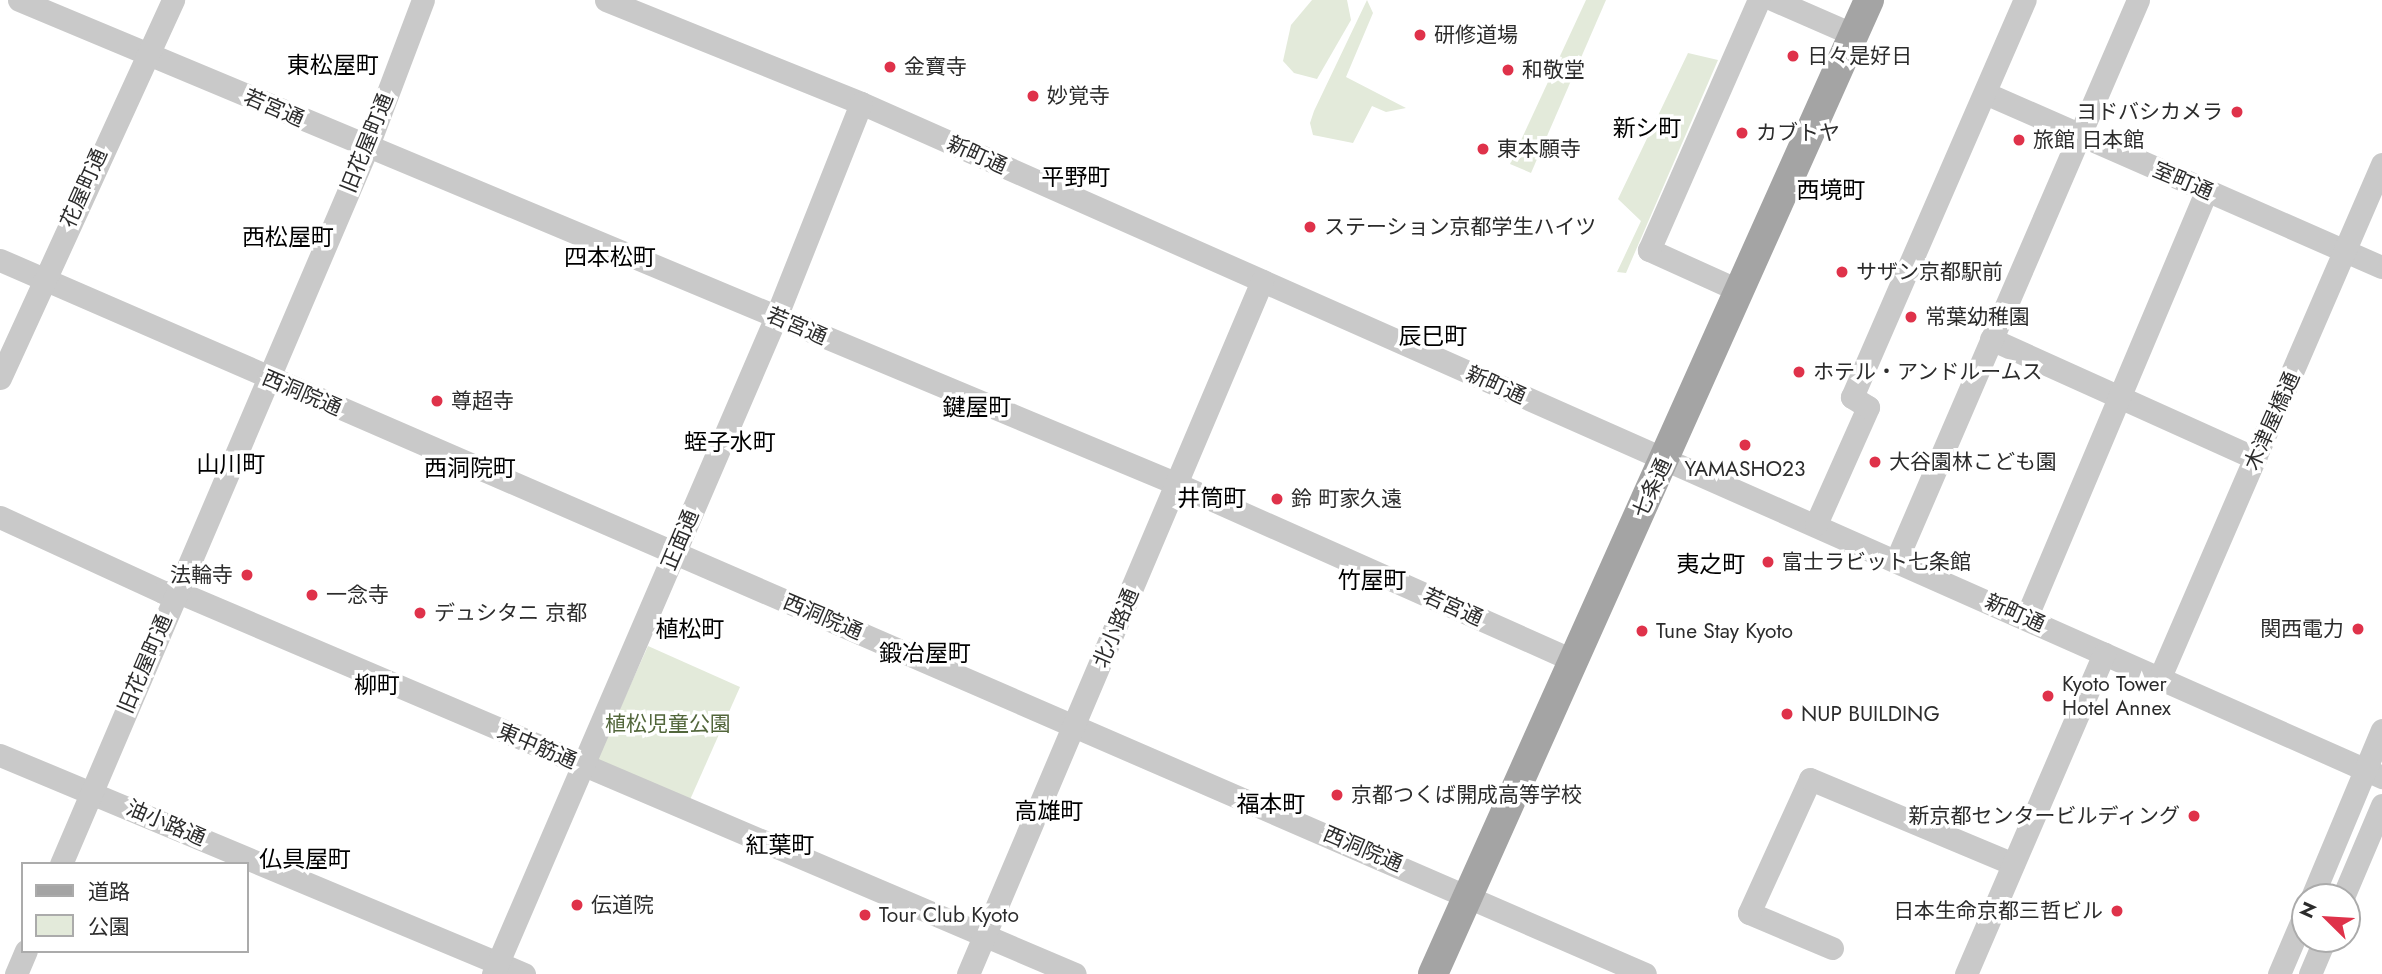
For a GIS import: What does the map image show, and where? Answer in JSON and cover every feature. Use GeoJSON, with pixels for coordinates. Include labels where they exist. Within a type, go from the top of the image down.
{"type":"FeatureCollection","features":[{"type":"Feature","properties":{"kind":"main road","name":"七条通"},"geometry":{"type":"LineString","coordinates":[[1433,974],[1869,0]]}},
{"type":"Feature","properties":{"kind":"street","name":"若宮通"},"geometry":{"type":"LineString","coordinates":[[19,0],[125,48],[148,54],[367,148],[1177,484],[1572,660]]}},
{"type":"Feature","properties":{"kind":"street","name":"花屋町通"},"geometry":{"type":"LineString","coordinates":[[0,378],[43,279],[173,0]]}},
{"type":"Feature","properties":{"kind":"street","name":"旧花屋町通"},"geometry":{"type":"LineString","coordinates":[[62,862],[174,593],[367,148],[423,0]]}},
{"type":"Feature","properties":{"kind":"street","name":"新町通"},"geometry":{"type":"LineString","coordinates":[[606,0],[861,103],[2374,773]]}},
{"type":"Feature","properties":{"kind":"street"},"geometry":{"type":"LineString","coordinates":[[1740,291],[1649,250],[1759,0]]}},
{"type":"Feature","properties":{"kind":"street"},"geometry":{"type":"LineString","coordinates":[[1774,0],[1854,35]]}},
{"type":"Feature","properties":{"kind":"street"},"geometry":{"type":"LineString","coordinates":[[1816,524],[1868,407],[1852,397],[2025,0]]}},
{"type":"Feature","properties":{"kind":"street"},"geometry":{"type":"LineString","coordinates":[[1896,561],[2138,0]]}},
{"type":"Feature","properties":{"kind":"street","name":"室町通"},"geometry":{"type":"LineString","coordinates":[[1985,93],[2382,267]]}},
{"type":"Feature","properties":{"kind":"street","name":"正面通"},"geometry":{"type":"LineString","coordinates":[[495,968],[776,317],[861,103]]}},
{"type":"Feature","properties":{"kind":"street","name":"木津屋橋通"},"geometry":{"type":"LineString","coordinates":[[2160,677],[2347,253],[2382,164]]}},
{"type":"Feature","properties":{"kind":"street"},"geometry":{"type":"LineString","coordinates":[[2025,618],[2207,191]]}},
{"type":"Feature","properties":{"kind":"street","name":"西洞院通"},"geometry":{"type":"LineString","coordinates":[[0,260],[269,379],[1075,724],[1468,895],[1637,972]]}},
{"type":"Feature","properties":{"kind":"street","name":"北小路通"},"geometry":{"type":"LineString","coordinates":[[968,974],[1262,281]]}},
{"type":"Feature","properties":{"kind":"street"},"geometry":{"type":"LineString","coordinates":[[1991,339],[2255,458]]}},
{"type":"Feature","properties":{"kind":"street","name":"東中筋通"},"geometry":{"type":"LineString","coordinates":[[0,517],[1076,974]]}},
{"type":"Feature","properties":{"kind":"street"},"geometry":{"type":"LineString","coordinates":[[1966,974],[2104,653]]}},
{"type":"Feature","properties":{"kind":"street"},"geometry":{"type":"LineString","coordinates":[[2319,883],[2374,773],[2382,730]]}},
{"type":"Feature","properties":{"kind":"street","name":"油小路通"},"geometry":{"type":"LineString","coordinates":[[0,755],[495,968],[524,974]]}},
{"type":"Feature","properties":{"kind":"street"},"geometry":{"type":"LineString","coordinates":[[1832,948],[1749,913],[1810,779],[2013,864]]}},
{"type":"Feature","properties":{"kind":"street"},"geometry":{"type":"LineString","coordinates":[[2349,883],[2382,805]]}},
{"type":"Feature","properties":{"kind":"street"},"geometry":{"type":"LineString","coordinates":[[2279,974],[2291,946]]}},
{"type":"Feature","properties":{"kind":"street"},"geometry":{"type":"LineString","coordinates":[[16,974],[25,953]]}},
{"type":"Feature","properties":{"kind":"street"},"geometry":{"type":"LineString","coordinates":[[2310,974],[2319,953]]}},
{"type":"Feature","properties":{"kind":"green space"},"geometry":{"type":"Polygon","coordinates":[[[1312,0],[1347,0],[1351,20],[1317,79],[1294,73],[1283,61],[1291,25],[1312,0]]]}},
{"type":"Feature","properties":{"kind":"green space"},"geometry":{"type":"Polygon","coordinates":[[[1367,0],[1373,13],[1346,77],[1406,108],[1386,112],[1372,106],[1353,143],[1313,135],[1310,123],[1314,111],[1367,0]]]}},
{"type":"Feature","properties":{"kind":"green space"},"geometry":{"type":"Polygon","coordinates":[[[1586,0],[1606,0],[1531,173],[1510,164],[1586,0]]]}},
{"type":"Feature","properties":{"kind":"green space"},"geometry":{"type":"Polygon","coordinates":[[[1688,53],[1718,60],[1626,273],[1617,272],[1641,221],[1618,199],[1688,53]]]}},
{"type":"Feature","properties":{"kind":"green space","name":"植松児童公園"},"geometry":{"type":"Polygon","coordinates":[[[648,646],[740,687],[689,802],[596,761],[648,646]]]}},
{"type":"Feature","properties":{"kind":"place","name":"研修道場"},"geometry":{"type":"Point","coordinates":[1420,35]}},
{"type":"Feature","properties":{"kind":"place","name":"日々是好日"},"geometry":{"type":"Point","coordinates":[1793,56]}},
{"type":"Feature","properties":{"kind":"place","name":"金寶寺"},"geometry":{"type":"Point","coordinates":[890,67]}},
{"type":"Feature","properties":{"kind":"place","name":"和敬堂"},"geometry":{"type":"Point","coordinates":[1508,70]}},
{"type":"Feature","properties":{"kind":"place","name":"妙覚寺"},"geometry":{"type":"Point","coordinates":[1033,96]}},
{"type":"Feature","properties":{"kind":"place","name":"ヨドバシカメラ"},"geometry":{"type":"Point","coordinates":[2237,112]}},
{"type":"Feature","properties":{"kind":"place","name":"カブトヤ"},"geometry":{"type":"Point","coordinates":[1742,133]}},
{"type":"Feature","properties":{"kind":"place","name":"旅館 日本館"},"geometry":{"type":"Point","coordinates":[2019,140]}},
{"type":"Feature","properties":{"kind":"place","name":"東本願寺"},"geometry":{"type":"Point","coordinates":[1483,149]}},
{"type":"Feature","properties":{"kind":"place","name":"ステーション京都学生ハイツ"},"geometry":{"type":"Point","coordinates":[1310,227]}},
{"type":"Feature","properties":{"kind":"place","name":"サザン京都駅前"},"geometry":{"type":"Point","coordinates":[1842,272]}},
{"type":"Feature","properties":{"kind":"place","name":"常葉幼稚園"},"geometry":{"type":"Point","coordinates":[1911,317]}},
{"type":"Feature","properties":{"kind":"place","name":"ホテル・アンドルームス"},"geometry":{"type":"Point","coordinates":[1799,372]}},
{"type":"Feature","properties":{"kind":"place","name":"尊超寺"},"geometry":{"type":"Point","coordinates":[437,401]}},
{"type":"Feature","properties":{"kind":"place","name":"YAMASHO23"},"geometry":{"type":"Point","coordinates":[1745,445]}},
{"type":"Feature","properties":{"kind":"place","name":"大谷園林こども園"},"geometry":{"type":"Point","coordinates":[1875,462]}},
{"type":"Feature","properties":{"kind":"place","name":"鈴 町家久遠"},"geometry":{"type":"Point","coordinates":[1277,499]}},
{"type":"Feature","properties":{"kind":"place","name":"富士ラビット七条館"},"geometry":{"type":"Point","coordinates":[1768,562]}},
{"type":"Feature","properties":{"kind":"place","name":"法輪寺"},"geometry":{"type":"Point","coordinates":[247,575]}},
{"type":"Feature","properties":{"kind":"place","name":"一念寺"},"geometry":{"type":"Point","coordinates":[312,595]}},
{"type":"Feature","properties":{"kind":"place","name":"デュシタニ 京都"},"geometry":{"type":"Point","coordinates":[420,613]}},
{"type":"Feature","properties":{"kind":"place","name":"関西電力"},"geometry":{"type":"Point","coordinates":[2358,629]}},
{"type":"Feature","properties":{"kind":"place","name":"Tune Stay Kyoto"},"geometry":{"type":"Point","coordinates":[1642,631]}},
{"type":"Feature","properties":{"kind":"place","name":"Kyoto Tower Hotel Annex"},"geometry":{"type":"Point","coordinates":[2048,696]}},
{"type":"Feature","properties":{"kind":"place","name":"NUP BUILDING"},"geometry":{"type":"Point","coordinates":[1787,714]}},
{"type":"Feature","properties":{"kind":"place","name":"京都つくば開成高等学校"},"geometry":{"type":"Point","coordinates":[1337,795]}},
{"type":"Feature","properties":{"kind":"place","name":"新京都センタービルディング"},"geometry":{"type":"Point","coordinates":[2194,816]}},
{"type":"Feature","properties":{"kind":"place","name":"伝道院"},"geometry":{"type":"Point","coordinates":[577,905]}},
{"type":"Feature","properties":{"kind":"place","name":"日本生命京都三哲ビル"},"geometry":{"type":"Point","coordinates":[2117,911]}},
{"type":"Feature","properties":{"kind":"place","name":"Tour Club Kyoto"},"geometry":{"type":"Point","coordinates":[865,915]}},
{"type":"Feature","properties":{"kind":"district","name":"東松屋町"},"geometry":{"type":"Point","coordinates":[333,65]}},
{"type":"Feature","properties":{"kind":"district","name":"新シ町"},"geometry":{"type":"Point","coordinates":[1647,128]}},
{"type":"Feature","properties":{"kind":"district","name":"平野町"},"geometry":{"type":"Point","coordinates":[1076,177]}},
{"type":"Feature","properties":{"kind":"district","name":"西境町"},"geometry":{"type":"Point","coordinates":[1831,190]}},
{"type":"Feature","properties":{"kind":"district","name":"西松屋町"},"geometry":{"type":"Point","coordinates":[288,237]}},
{"type":"Feature","properties":{"kind":"district","name":"四本松町"},"geometry":{"type":"Point","coordinates":[610,257]}},
{"type":"Feature","properties":{"kind":"district","name":"辰巳町"},"geometry":{"type":"Point","coordinates":[1433,336]}},
{"type":"Feature","properties":{"kind":"district","name":"鍵屋町"},"geometry":{"type":"Point","coordinates":[977,407]}},
{"type":"Feature","properties":{"kind":"district","name":"蛭子水町"},"geometry":{"type":"Point","coordinates":[730,442]}},
{"type":"Feature","properties":{"kind":"district","name":"山川町"},"geometry":{"type":"Point","coordinates":[231,464]}},
{"type":"Feature","properties":{"kind":"district","name":"西洞院町"},"geometry":{"type":"Point","coordinates":[470,468]}},
{"type":"Feature","properties":{"kind":"district","name":"井筒町"},"geometry":{"type":"Point","coordinates":[1212,498]}},
{"type":"Feature","properties":{"kind":"district","name":"夷之町"},"geometry":{"type":"Point","coordinates":[1711,564]}},
{"type":"Feature","properties":{"kind":"district","name":"竹屋町"},"geometry":{"type":"Point","coordinates":[1372,580]}},
{"type":"Feature","properties":{"kind":"district","name":"植松町"},"geometry":{"type":"Point","coordinates":[690,629]}},
{"type":"Feature","properties":{"kind":"district","name":"鍛冶屋町"},"geometry":{"type":"Point","coordinates":[925,653]}},
{"type":"Feature","properties":{"kind":"district","name":"柳町"},"geometry":{"type":"Point","coordinates":[377,685]}},
{"type":"Feature","properties":{"kind":"district","name":"福本町"},"geometry":{"type":"Point","coordinates":[1271,804]}},
{"type":"Feature","properties":{"kind":"district","name":"高雄町"},"geometry":{"type":"Point","coordinates":[1049,811]}},
{"type":"Feature","properties":{"kind":"district","name":"紅葉町"},"geometry":{"type":"Point","coordinates":[780,845]}},
{"type":"Feature","properties":{"kind":"district","name":"仏具屋町"},"geometry":{"type":"Point","coordinates":[305,859]}}]}
